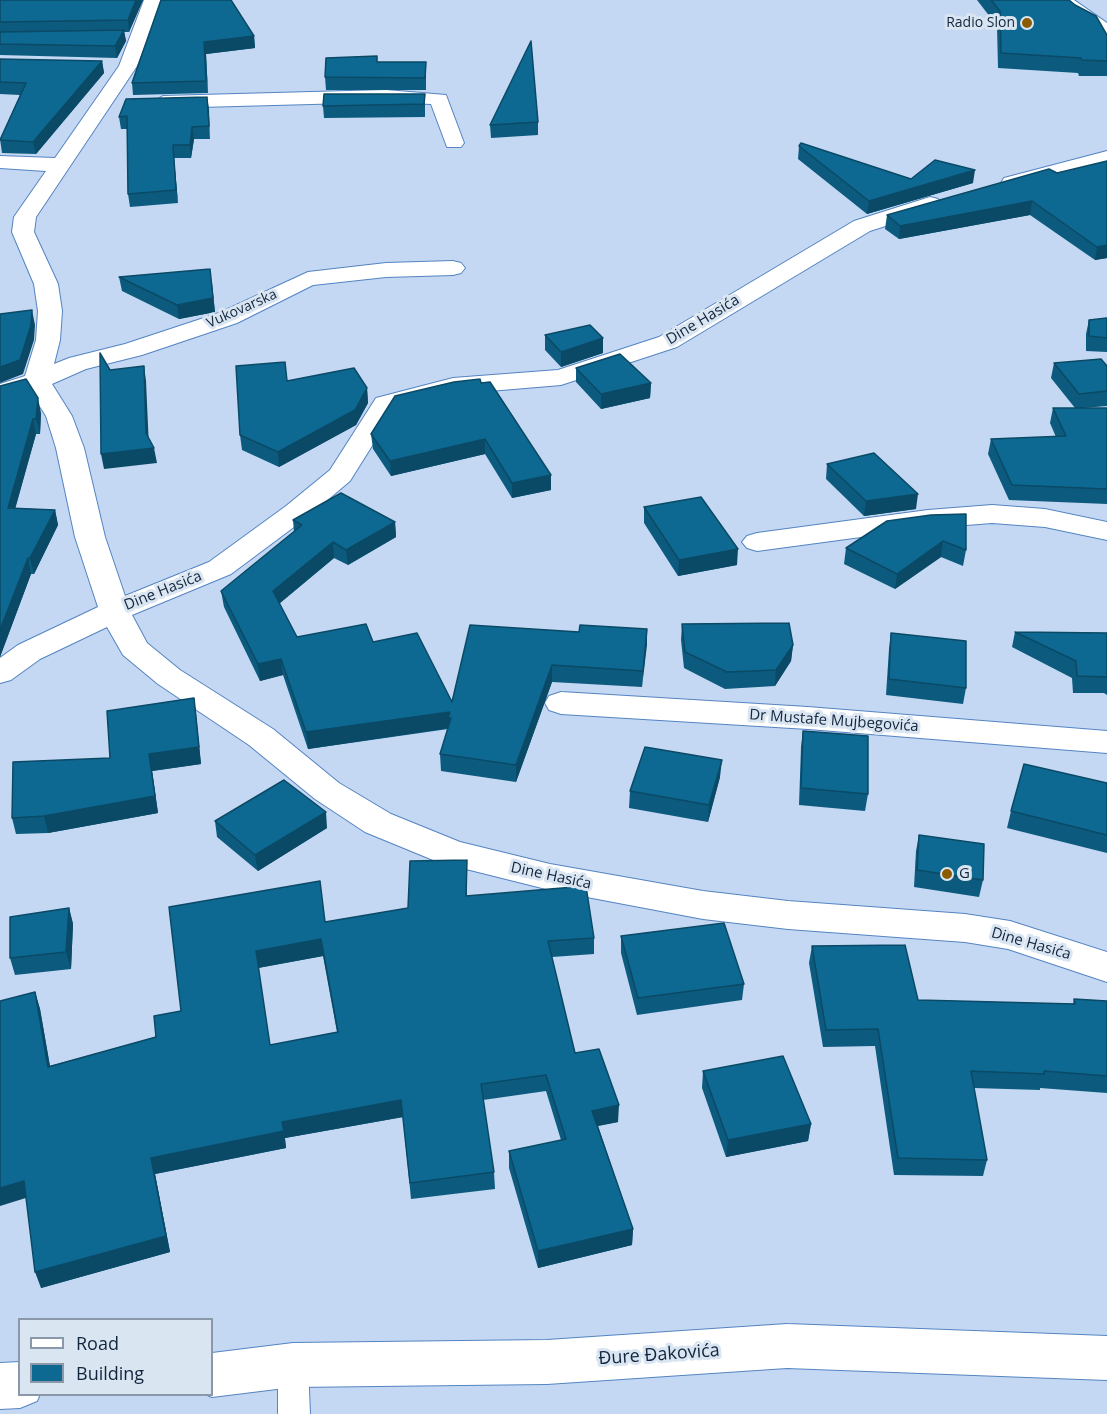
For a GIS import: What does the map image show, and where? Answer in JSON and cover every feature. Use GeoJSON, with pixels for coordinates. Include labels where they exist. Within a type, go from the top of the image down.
{"type":"FeatureCollection","features":[{"type":"Feature","properties":{"kind":"street"},"geometry":{"type":"LineString","coordinates":[[0,673],[29,652],[115,611],[90,537],[70,448],[59,416],[37,381],[48,340],[50,311],[46,284],[23,232],[25,217],[128,66],[133,37],[153,0]]}},
{"type":"Feature","properties":{"kind":"street"},"geometry":{"type":"LineString","coordinates":[[1064,0],[1079,14],[1107,31]]}},
{"type":"Feature","properties":{"kind":"street"},"geometry":{"type":"LineString","coordinates":[[104,66],[128,66]]}},
{"type":"Feature","properties":{"kind":"street"},"geometry":{"type":"LineString","coordinates":[[104,104],[386,96],[439,99],[454,142]]}},
{"type":"Feature","properties":{"kind":"street"},"geometry":{"type":"LineString","coordinates":[[990,188],[1107,157]]}},
{"type":"Feature","properties":{"kind":"street"},"geometry":{"type":"LineString","coordinates":[[0,162],[61,165]]}},
{"type":"Feature","properties":{"kind":"street","name":"Dine Hasića"},"geometry":{"type":"LineString","coordinates":[[956,197],[861,226],[668,342],[561,377],[453,386],[385,404],[340,475],[296,512],[220,568],[115,611],[134,648],[169,677],[261,737],[327,791],[378,823],[451,854],[550,876],[704,905],[788,915],[965,928],[1010,935],[1107,967]]}},
{"type":"Feature","properties":{"kind":"street","name":"Vukovarska"},"geometry":{"type":"LineString","coordinates":[[0,392],[37,381],[78,363],[133,350],[228,318],[308,279],[386,270],[453,268]]}},
{"type":"Feature","properties":{"kind":"street"},"geometry":{"type":"LineString","coordinates":[[757,542],[928,519],[992,514],[1045,518],[1107,531]]}},
{"type":"Feature","properties":{"kind":"street","name":"Dr Mustafe Mujbegovića"},"geometry":{"type":"LineString","coordinates":[[561,703],[808,718],[1107,742]]}},
{"type":"Feature","properties":{"kind":"street","name":"Đure Đakovića"},"geometry":{"type":"LineString","coordinates":[[213,1375],[293,1365],[547,1362],[787,1346],[1107,1358]]}},
{"type":"Feature","properties":{"kind":"street"},"geometry":{"type":"LineString","coordinates":[[0,1386],[18,1385]]}},
{"type":"Feature","properties":{"kind":"lane"},"geometry":{"type":"LineString","coordinates":[[293,1365],[294,1414]]}},
{"type":"Feature","properties":{"kind":"building"},"geometry":{"type":"Polygon","coordinates":[[[0,0],[136,0],[128,20],[0,22],[0,0]]]}},
{"type":"Feature","properties":{"kind":"building"},"geometry":{"type":"Polygon","coordinates":[[[161,0],[231,0],[254,36],[204,42],[206,81],[132,83],[161,0]]]}},
{"type":"Feature","properties":{"kind":"building"},"geometry":{"type":"Polygon","coordinates":[[[991,0],[1069,0],[1096,16],[1107,35],[1107,61],[1001,53],[1000,11],[991,0]]]}},
{"type":"Feature","properties":{"kind":"building"},"geometry":{"type":"Polygon","coordinates":[[[124,30],[115,46],[0,44],[0,32],[124,30]]]}},
{"type":"Feature","properties":{"kind":"building"},"geometry":{"type":"Polygon","coordinates":[[[531,41],[538,122],[490,125],[531,41]]]}},
{"type":"Feature","properties":{"kind":"building"},"geometry":{"type":"Polygon","coordinates":[[[377,56],[377,62],[426,62],[425,78],[325,77],[326,58],[377,56]]]}},
{"type":"Feature","properties":{"kind":"building"},"geometry":{"type":"Polygon","coordinates":[[[0,59],[102,61],[33,142],[0,140],[26,83],[0,82],[0,59]]]}},
{"type":"Feature","properties":{"kind":"building"},"geometry":{"type":"Polygon","coordinates":[[[324,94],[425,94],[424,104],[323,106],[324,94]]]}},
{"type":"Feature","properties":{"kind":"building"},"geometry":{"type":"Polygon","coordinates":[[[207,97],[209,126],[192,127],[190,145],[173,145],[176,190],[128,194],[127,116],[119,117],[126,99],[207,97]]]}},
{"type":"Feature","properties":{"kind":"building"},"geometry":{"type":"Polygon","coordinates":[[[801,143],[911,179],[935,160],[975,170],[869,201],[799,146],[801,143]]]}},
{"type":"Feature","properties":{"kind":"building"},"geometry":{"type":"Polygon","coordinates":[[[1107,161],[1107,245],[1097,247],[1032,201],[900,226],[887,215],[1049,169],[1057,173],[1107,161]]]}},
{"type":"Feature","properties":{"kind":"building"},"geometry":{"type":"Polygon","coordinates":[[[210,269],[213,298],[177,305],[119,277],[210,269]]]}},
{"type":"Feature","properties":{"kind":"building"},"geometry":{"type":"Polygon","coordinates":[[[32,310],[31,325],[20,360],[0,367],[0,314],[32,310]]]}},
{"type":"Feature","properties":{"kind":"building"},"geometry":{"type":"Polygon","coordinates":[[[1107,318],[1107,338],[1089,336],[1089,320],[1107,318]]]}},
{"type":"Feature","properties":{"kind":"building"},"geometry":{"type":"Polygon","coordinates":[[[590,325],[603,338],[561,352],[545,335],[590,325]]]}},
{"type":"Feature","properties":{"kind":"building"},"geometry":{"type":"Polygon","coordinates":[[[100,353],[110,370],[144,366],[146,433],[154,448],[101,454],[100,353]]]}},
{"type":"Feature","properties":{"kind":"building"},"geometry":{"type":"Polygon","coordinates":[[[620,354],[651,383],[601,394],[576,368],[620,354]]]}},
{"type":"Feature","properties":{"kind":"building"},"geometry":{"type":"Polygon","coordinates":[[[1101,359],[1107,366],[1107,391],[1079,394],[1054,363],[1101,359]]]}},
{"type":"Feature","properties":{"kind":"building"},"geometry":{"type":"Polygon","coordinates":[[[285,362],[287,381],[354,368],[367,388],[355,410],[278,452],[240,435],[236,366],[285,362]]]}},
{"type":"Feature","properties":{"kind":"building"},"geometry":{"type":"Polygon","coordinates":[[[26,379],[38,398],[36,419],[33,419],[8,508],[55,510],[28,558],[0,630],[0,386],[26,379]]]}},
{"type":"Feature","properties":{"kind":"building"},"geometry":{"type":"Polygon","coordinates":[[[480,379],[481,383],[490,382],[551,475],[512,483],[485,439],[390,461],[371,434],[395,396],[454,382],[480,379]]]}},
{"type":"Feature","properties":{"kind":"building"},"geometry":{"type":"Polygon","coordinates":[[[1053,408],[1107,408],[1107,489],[1012,485],[991,439],[1066,436],[1053,408]]]}},
{"type":"Feature","properties":{"kind":"building"},"geometry":{"type":"Polygon","coordinates":[[[874,453],[918,494],[866,501],[827,464],[874,453]]]}},
{"type":"Feature","properties":{"kind":"building"},"geometry":{"type":"Polygon","coordinates":[[[341,493],[395,522],[346,550],[333,542],[273,591],[297,637],[366,624],[373,642],[417,633],[452,702],[470,625],[579,632],[580,625],[647,629],[643,671],[552,665],[516,765],[440,754],[451,718],[448,718],[450,712],[306,732],[281,659],[258,664],[221,591],[302,525],[293,520],[341,493]]]}},
{"type":"Feature","properties":{"kind":"building"},"geometry":{"type":"Polygon","coordinates":[[[701,497],[738,549],[679,560],[644,507],[701,497]]]}},
{"type":"Feature","properties":{"kind":"building"},"geometry":{"type":"Polygon","coordinates":[[[966,514],[966,550],[943,541],[897,574],[846,548],[887,521],[931,515],[966,514]]]}},
{"type":"Feature","properties":{"kind":"building"},"geometry":{"type":"Polygon","coordinates":[[[789,623],[793,645],[776,670],[727,672],[685,652],[682,624],[789,623]]]}},
{"type":"Feature","properties":{"kind":"building"},"geometry":{"type":"Polygon","coordinates":[[[1015,632],[1107,633],[1107,677],[1077,676],[1076,661],[1015,632]]]}},
{"type":"Feature","properties":{"kind":"building"},"geometry":{"type":"Polygon","coordinates":[[[891,633],[966,641],[966,688],[889,679],[891,633]]]}},
{"type":"Feature","properties":{"kind":"building"},"geometry":{"type":"Polygon","coordinates":[[[194,698],[199,747],[149,754],[155,796],[44,816],[12,818],[13,762],[110,758],[107,711],[194,698]]]}},
{"type":"Feature","properties":{"kind":"building"},"geometry":{"type":"Polygon","coordinates":[[[803,731],[868,736],[868,794],[801,788],[803,731]]]}},
{"type":"Feature","properties":{"kind":"building"},"geometry":{"type":"Polygon","coordinates":[[[645,747],[722,760],[709,805],[630,791],[645,747]]]}},
{"type":"Feature","properties":{"kind":"building"},"geometry":{"type":"Polygon","coordinates":[[[1024,764],[1107,783],[1107,835],[1011,811],[1024,764]]]}},
{"type":"Feature","properties":{"kind":"building"},"geometry":{"type":"Polygon","coordinates":[[[284,780],[326,812],[255,855],[215,821],[284,780]]]}},
{"type":"Feature","properties":{"kind":"building"},"geometry":{"type":"Polygon","coordinates":[[[919,835],[984,844],[983,880],[917,870],[919,835]]]}},
{"type":"Feature","properties":{"kind":"building"},"geometry":{"type":"Polygon","coordinates":[[[467,860],[466,896],[586,886],[594,938],[548,941],[575,1053],[599,1049],[619,1105],[592,1111],[633,1229],[538,1251],[509,1151],[566,1139],[546,1075],[481,1084],[494,1172],[410,1183],[401,1100],[282,1122],[284,1131],[151,1158],[166,1236],[35,1272],[24,1181],[0,1188],[0,1001],[35,992],[48,1067],[156,1037],[154,1016],[181,1011],[169,907],[320,881],[325,922],[408,908],[410,861],[467,860]],[[321,939],[256,951],[270,1045],[338,1032],[321,939]]]}},
{"type":"Feature","properties":{"kind":"building"},"geometry":{"type":"Polygon","coordinates":[[[69,908],[66,952],[10,958],[10,917],[69,908]]]}},
{"type":"Feature","properties":{"kind":"building"},"geometry":{"type":"Polygon","coordinates":[[[724,923],[744,984],[638,998],[621,936],[724,923]]]}},
{"type":"Feature","properties":{"kind":"building"},"geometry":{"type":"Polygon","coordinates":[[[905,945],[918,1000],[1075,1004],[1074,999],[1107,1001],[1107,1076],[1044,1071],[1044,1074],[971,1071],[987,1160],[898,1158],[878,1029],[826,1030],[812,946],[905,945]]]}},
{"type":"Feature","properties":{"kind":"building"},"geometry":{"type":"Polygon","coordinates":[[[783,1056],[811,1124],[728,1140],[703,1071],[783,1056]]]}},
{"type":"Feature","properties":{"kind":"place","name":"Radio Slon"},"geometry":{"type":"Point","coordinates":[1027,23]}},
{"type":"Feature","properties":{"kind":"place","name":"G"},"geometry":{"type":"Point","coordinates":[947,874]}}]}
